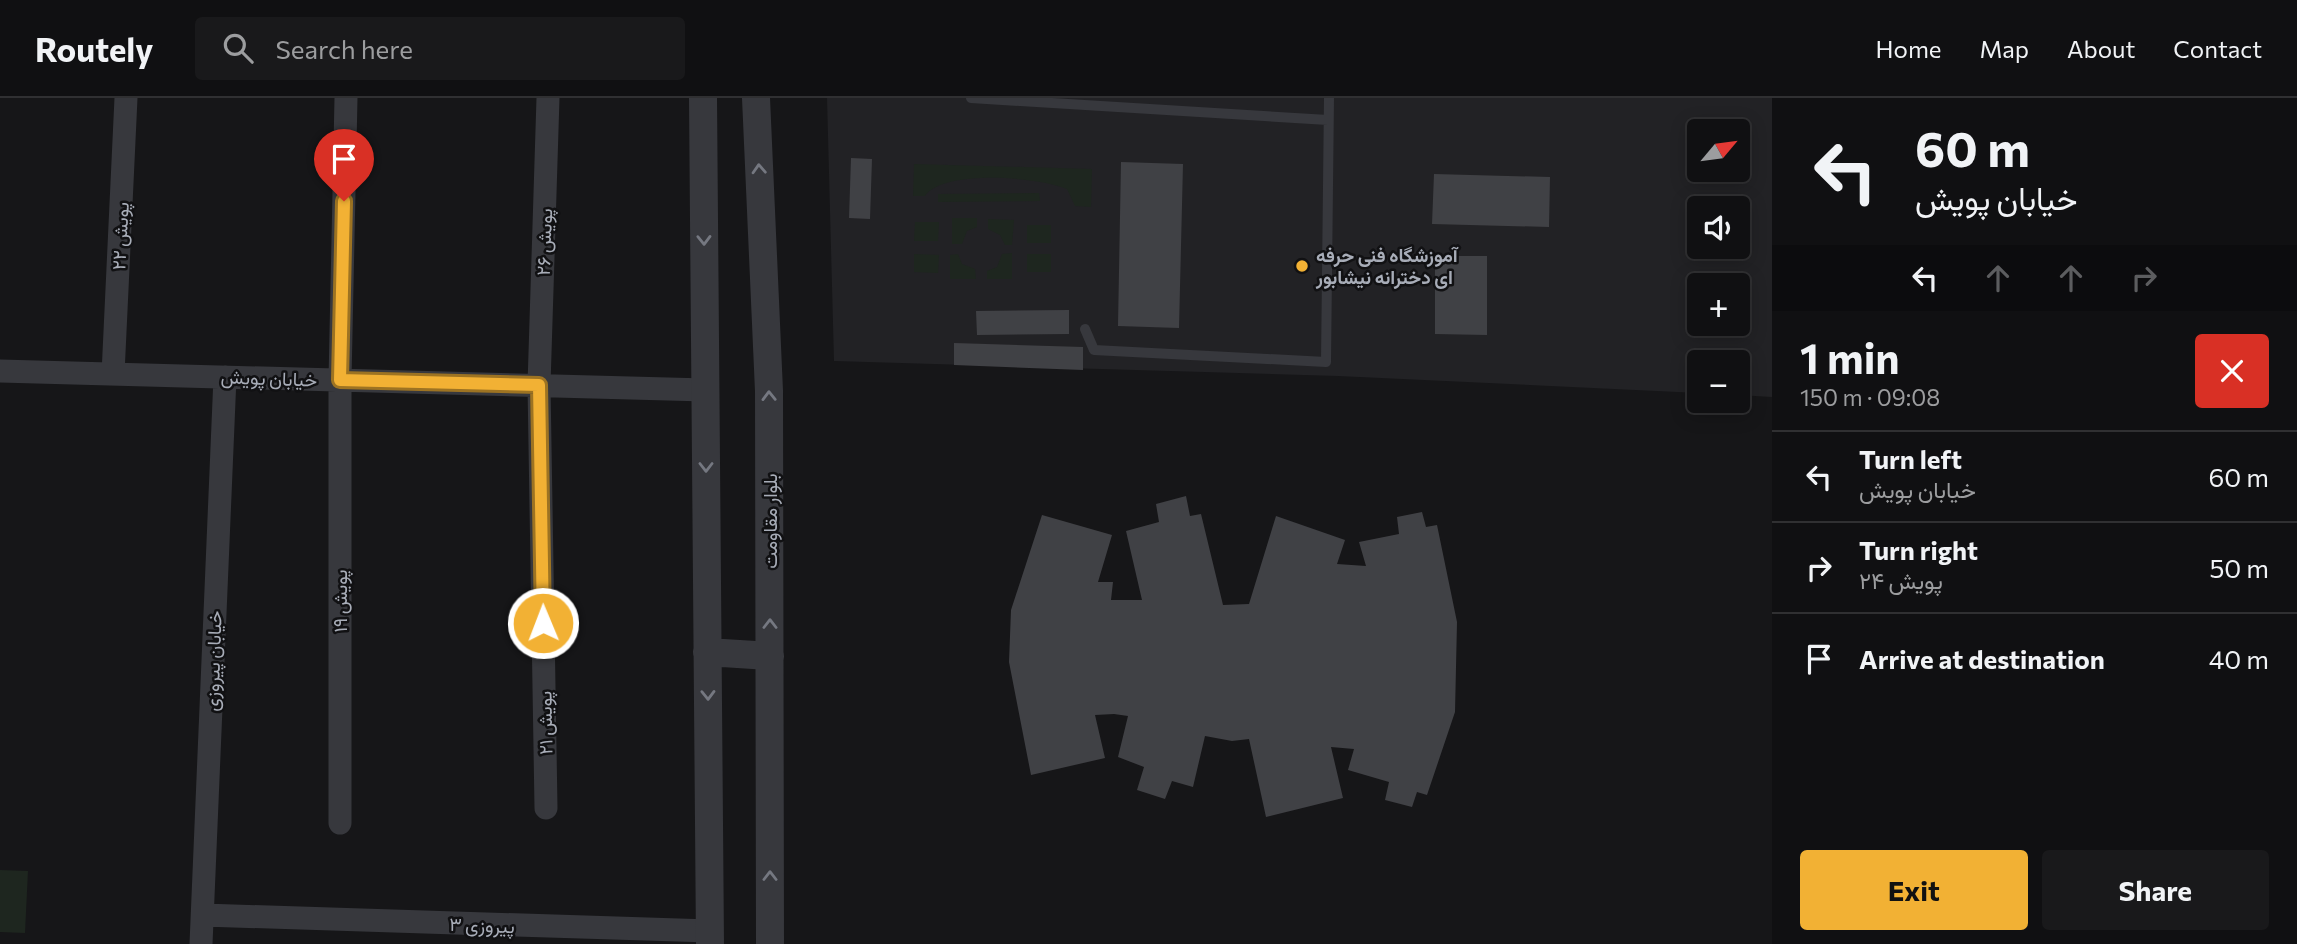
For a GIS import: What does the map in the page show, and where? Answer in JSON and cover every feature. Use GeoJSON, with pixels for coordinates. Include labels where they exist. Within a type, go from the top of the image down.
{"type":"FeatureCollection","features":[{"type":"Feature","properties":{"kind":"street","name":"پویش ۲۲"},"geometry":{"type":"LineString","coordinates":[[113,374],[126,98]]}},
{"type":"Feature","properties":{"kind":"street","name":"پویش ۱۹"},"geometry":{"type":"LineString","coordinates":[[340,823],[340,380],[346,98]]}},
{"type":"Feature","properties":{"kind":"street","name":"پویش ۲۶"},"geometry":{"type":"LineString","coordinates":[[539,385],[548,98]]}},
{"type":"Feature","properties":{"kind":"street"},"geometry":{"type":"LineString","coordinates":[[703,98],[710,937]]}},
{"type":"Feature","properties":{"kind":"street","name":"بلوار مقاومت"},"geometry":{"type":"LineString","coordinates":[[756,98],[769,391],[770,944]]}},
{"type":"Feature","properties":{"kind":"street","name":"خیابان پویش"},"geometry":{"type":"LineString","coordinates":[[0,371],[706,390]]}},
{"type":"Feature","properties":{"kind":"street","name":"خیابان پیروزی"},"geometry":{"type":"LineString","coordinates":[[201,944],[225,377]]}},
{"type":"Feature","properties":{"kind":"street","name":"پویش ۲۱"},"geometry":{"type":"LineString","coordinates":[[539,385],[546,808]]}},
{"type":"Feature","properties":{"kind":"street"},"geometry":{"type":"LineString","coordinates":[[707,652],[770,656]]}},
{"type":"Feature","properties":{"kind":"street","name":"پیروزی ۳"},"geometry":{"type":"LineString","coordinates":[[202,915],[710,937]]}},
{"type":"Feature","properties":{"kind":"lane"},"geometry":{"type":"LineString","coordinates":[[971,98],[1328,120]]}},
{"type":"Feature","properties":{"kind":"lane"},"geometry":{"type":"LineString","coordinates":[[1085,328],[1094,350],[1326,362],[1329,98]]}},
{"type":"Feature","properties":{"kind":"shaded area","name":"آموزشگاه فنی حرفه ای دخترانه نیشابور"},"geometry":{"type":"Polygon","coordinates":[[[827,98],[1772,98],[1772,397],[1750,396],[1750,350],[1687,350],[1687,392],[1338,376],[834,361],[827,98]]]}},
{"type":"Feature","properties":{"kind":"shaded area"},"geometry":{"type":"Polygon","coordinates":[[[914,164],[1092,169],[1091,207],[1075,206],[1067,189],[1015,179],[951,182],[935,187],[925,196],[913,196],[914,164]]]}},
{"type":"Feature","properties":{"kind":"shaded area"},"geometry":{"type":"Polygon","coordinates":[[[1039,193],[1040,201],[938,202],[938,194],[1039,193]]]}},
{"type":"Feature","properties":{"kind":"shaded area"},"geometry":{"type":"Polygon","coordinates":[[[952,218],[977,218],[977,227],[967,231],[962,244],[952,244],[952,218]]]}},
{"type":"Feature","properties":{"kind":"shaded area"},"geometry":{"type":"Polygon","coordinates":[[[988,219],[1014,220],[1012,245],[1005,245],[1000,235],[988,229],[988,219]]]}},
{"type":"Feature","properties":{"kind":"shaded area"},"geometry":{"type":"Polygon","coordinates":[[[915,222],[939,222],[938,241],[914,241],[915,222]]]}},
{"type":"Feature","properties":{"kind":"shaded area"},"geometry":{"type":"Polygon","coordinates":[[[1027,225],[1051,225],[1051,243],[1027,243],[1027,225]]]}},
{"type":"Feature","properties":{"kind":"shaded area"},"geometry":{"type":"Polygon","coordinates":[[[1012,253],[1012,279],[987,279],[987,271],[997,267],[1002,254],[1012,253]]]}},
{"type":"Feature","properties":{"kind":"shaded area"},"geometry":{"type":"Polygon","coordinates":[[[914,254],[939,255],[938,273],[914,272],[914,254]]]}},
{"type":"Feature","properties":{"kind":"shaded area"},"geometry":{"type":"Polygon","coordinates":[[[958,254],[962,264],[975,269],[976,279],[950,279],[950,255],[958,254]]]}},
{"type":"Feature","properties":{"kind":"shaded area"},"geometry":{"type":"Polygon","coordinates":[[[1027,254],[1051,254],[1051,272],[1027,272],[1027,254]]]}},
{"type":"Feature","properties":{"kind":"shaded area"},"geometry":{"type":"Polygon","coordinates":[[[0,870],[28,871],[25,933],[0,932],[0,870]]]}},
{"type":"Feature","properties":{"kind":"building"},"geometry":{"type":"Polygon","coordinates":[[[851,158],[872,159],[870,219],[849,218],[851,158]]]}},
{"type":"Feature","properties":{"kind":"building"},"geometry":{"type":"Polygon","coordinates":[[[1121,162],[1183,164],[1179,328],[1118,326],[1121,162]]]}},
{"type":"Feature","properties":{"kind":"building"},"geometry":{"type":"Polygon","coordinates":[[[1434,174],[1550,177],[1549,227],[1432,224],[1434,174]]]}},
{"type":"Feature","properties":{"kind":"building"},"geometry":{"type":"Polygon","coordinates":[[[1435,256],[1487,256],[1487,335],[1435,334],[1435,256]]]}},
{"type":"Feature","properties":{"kind":"building"},"geometry":{"type":"Polygon","coordinates":[[[1069,310],[1069,334],[977,335],[976,311],[1069,310]]]}},
{"type":"Feature","properties":{"kind":"building"},"geometry":{"type":"Polygon","coordinates":[[[954,343],[1083,347],[1083,370],[954,365],[954,343]]]}},
{"type":"Feature","properties":{"kind":"building"},"geometry":{"type":"Polygon","coordinates":[[[1186,496],[1190,516],[1201,514],[1223,605],[1249,604],[1276,516],[1345,540],[1337,564],[1366,566],[1359,542],[1399,534],[1397,517],[1422,512],[1426,527],[1437,525],[1457,622],[1455,712],[1427,795],[1417,792],[1412,807],[1385,800],[1389,782],[1348,770],[1354,749],[1331,747],[1343,798],[1266,817],[1249,739],[1232,741],[1205,736],[1193,787],[1172,781],[1165,799],[1137,790],[1144,767],[1118,757],[1128,716],[1114,714],[1095,715],[1105,758],[1031,775],[1009,662],[1011,610],[1042,515],[1112,535],[1098,582],[1113,582],[1111,600],[1142,600],[1126,531],[1159,522],[1156,504],[1186,496]]]}},
{"type":"Feature","properties":{"kind":"place","name":"آموزشگاه فنی حرفه ای دخترانه نیشابور"},"geometry":{"type":"Point","coordinates":[1302,266]}},
{"type":"Feature","properties":{"kind":"route"},"geometry":{"type":"LineString","coordinates":[[344,201],[340,380],[539,385],[543,623]]}}]}
